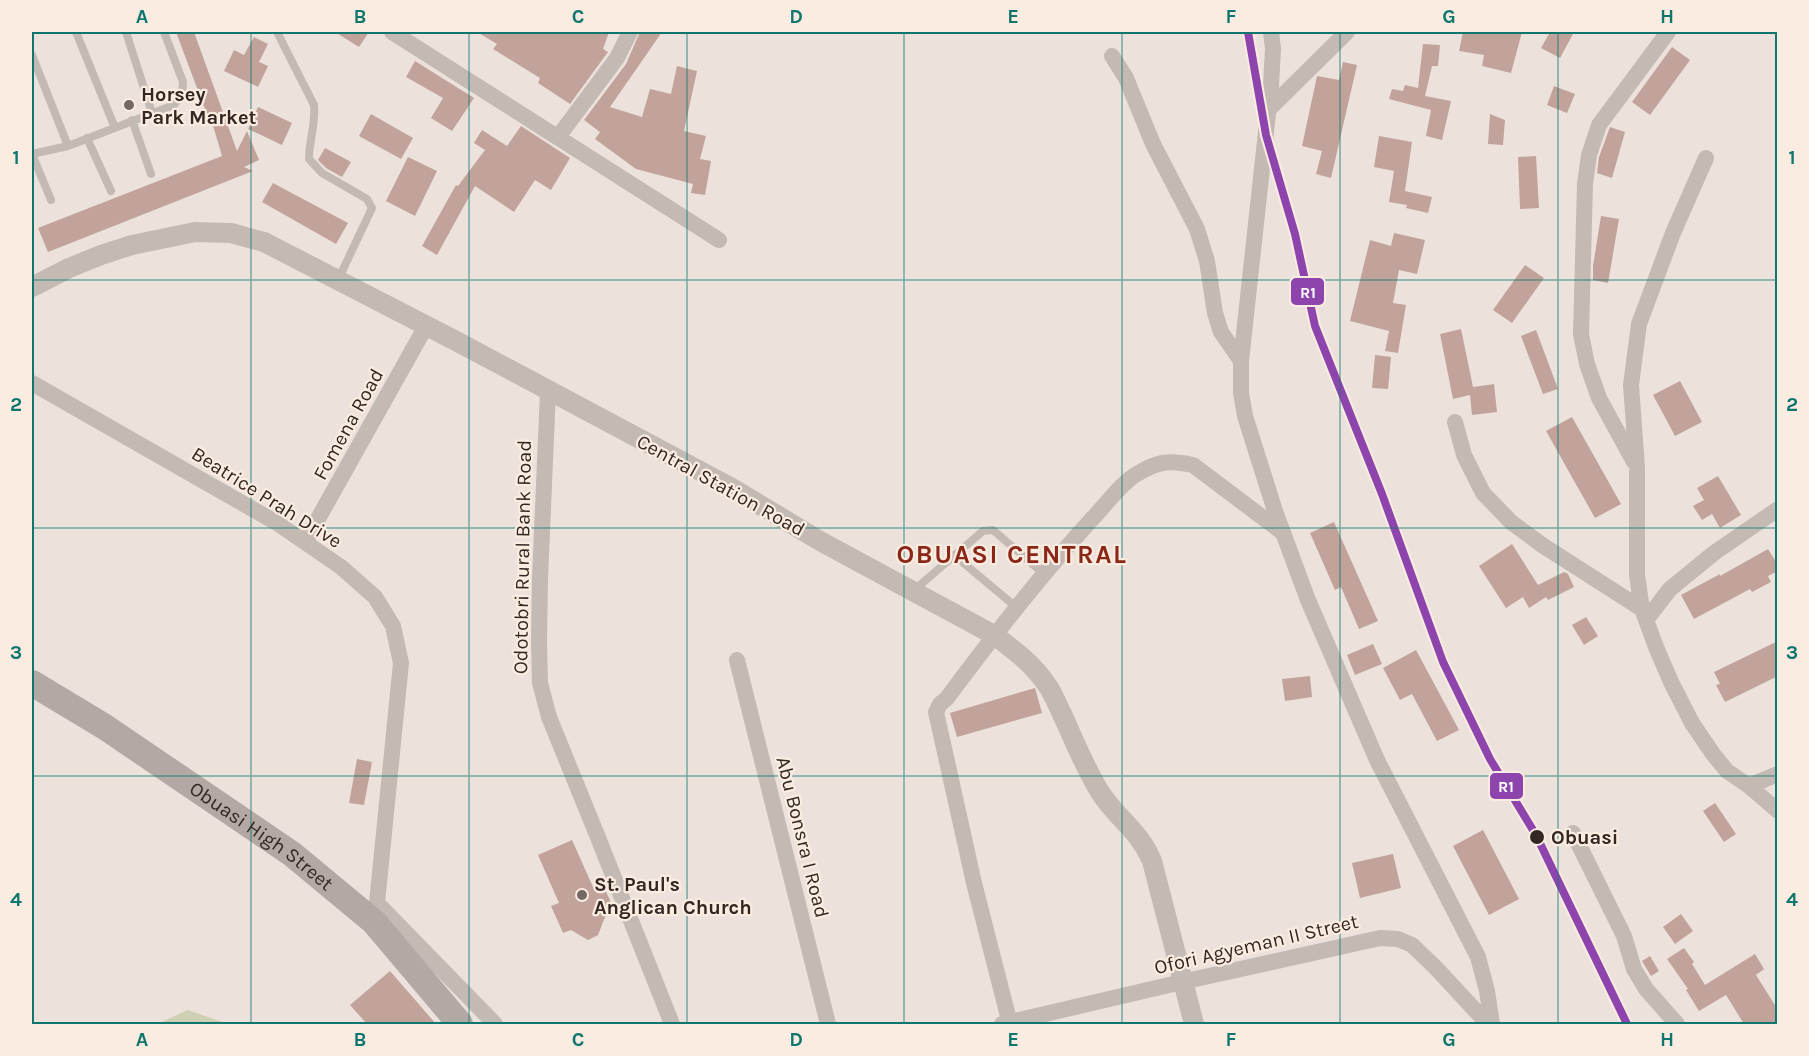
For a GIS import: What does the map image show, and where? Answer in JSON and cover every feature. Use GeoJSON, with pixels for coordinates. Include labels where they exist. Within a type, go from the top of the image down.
{"type":"FeatureCollection","features":[{"type":"Feature","properties":{"kind":"main road","name":"Obuasi High Street"},"geometry":{"type":"LineString","coordinates":[[32,683],[105,727],[376,913],[460,1024]]}},
{"type":"Feature","properties":{"kind":"street"},"geometry":{"type":"LineString","coordinates":[[392,32],[719,240]]}},
{"type":"Feature","properties":{"kind":"street"},"geometry":{"type":"LineString","coordinates":[[558,137],[617,58],[630,32]]}},
{"type":"Feature","properties":{"kind":"street"},"geometry":{"type":"LineString","coordinates":[[1271,32],[1273,49],[1269,109],[1241,361],[1241,393],[1245,416],[1282,532],[1308,600],[1377,760],[1478,957],[1487,992],[1490,1024]]}},
{"type":"Feature","properties":{"kind":"street"},"geometry":{"type":"LineString","coordinates":[[1269,109],[1347,32]]}},
{"type":"Feature","properties":{"kind":"street"},"geometry":{"type":"LineString","coordinates":[[1637,467],[1599,398],[1587,364],[1581,334],[1586,184],[1589,154],[1599,125],[1668,32]]}},
{"type":"Feature","properties":{"kind":"street"},"geometry":{"type":"LineString","coordinates":[[1112,56],[1126,78],[1153,144],[1197,229],[1207,261],[1215,313],[1221,332],[1241,361]]}},
{"type":"Feature","properties":{"kind":"street"},"geometry":{"type":"LineString","coordinates":[[1706,158],[1673,233],[1638,324],[1631,385],[1637,467],[1637,575],[1644,614],[1671,682],[1692,723],[1727,771],[1749,786],[1778,812]]}},
{"type":"Feature","properties":{"kind":"street","name":"Central Station Road"},"geometry":{"type":"LineString","coordinates":[[32,287],[69,268],[111,251],[195,232],[231,233],[264,242],[732,488],[820,541],[994,635],[1017,652],[1049,687],[1099,790],[1111,808],[1147,848],[1194,1024]]}},
{"type":"Feature","properties":{"kind":"street","name":"Fomena Road"},"geometry":{"type":"LineString","coordinates":[[305,542],[426,326]]}},
{"type":"Feature","properties":{"kind":"street","name":"Beatrice Prah Drive"},"geometry":{"type":"LineString","coordinates":[[32,383],[277,523],[341,567],[375,597],[393,626],[400,663],[376,913]]}},
{"type":"Feature","properties":{"kind":"street","name":"Odotobri Rural Bank Road"},"geometry":{"type":"LineString","coordinates":[[548,391],[540,589],[540,683],[549,717],[672,1024]]}},
{"type":"Feature","properties":{"kind":"street"},"geometry":{"type":"LineString","coordinates":[[1455,422],[1464,455],[1483,493],[1511,522],[1644,614]]}},
{"type":"Feature","properties":{"kind":"street"},"geometry":{"type":"LineString","coordinates":[[1007,1024],[936,712],[940,704],[1044,574],[1084,527],[1134,475],[1159,463],[1175,461],[1193,465],[1282,532]]}},
{"type":"Feature","properties":{"kind":"street"},"geometry":{"type":"LineString","coordinates":[[1644,614],[1714,553],[1778,509]]}},
{"type":"Feature","properties":{"kind":"street","name":"Abu Bonsra I Road"},"geometry":{"type":"LineString","coordinates":[[737,660],[828,1024]]}},
{"type":"Feature","properties":{"kind":"street"},"geometry":{"type":"LineString","coordinates":[[1749,786],[1778,774]]}},
{"type":"Feature","properties":{"kind":"street"},"geometry":{"type":"LineString","coordinates":[[1573,833],[1624,936],[1634,969],[1646,989],[1677,1024]]}},
{"type":"Feature","properties":{"kind":"street"},"geometry":{"type":"LineString","coordinates":[[376,913],[495,1024]]}},
{"type":"Feature","properties":{"kind":"street","name":"Ofori Agyeman II Street"},"geometry":{"type":"LineString","coordinates":[[1007,1024],[1380,938],[1398,939],[1412,945],[1490,1024]]}},
{"type":"Feature","properties":{"kind":"lane"},"geometry":{"type":"LineString","coordinates":[[76,32],[115,128]]}},
{"type":"Feature","properties":{"kind":"lane"},"geometry":{"type":"LineString","coordinates":[[126,32],[152,113]]}},
{"type":"Feature","properties":{"kind":"lane"},"geometry":{"type":"LineString","coordinates":[[51,200],[32,154],[68,146],[174,105],[182,95],[183,82],[164,32]]}},
{"type":"Feature","properties":{"kind":"lane"},"geometry":{"type":"LineString","coordinates":[[277,32],[314,105],[315,116],[309,159],[322,173],[367,199],[372,208],[338,280]]}},
{"type":"Feature","properties":{"kind":"lane"},"geometry":{"type":"LineString","coordinates":[[32,55],[68,146]]}},
{"type":"Feature","properties":{"kind":"lane"},"geometry":{"type":"LineString","coordinates":[[132,120],[151,174]]}},
{"type":"Feature","properties":{"kind":"lane"},"geometry":{"type":"LineString","coordinates":[[87,138],[111,192]]}},
{"type":"Feature","properties":{"kind":"lane"},"geometry":{"type":"LineString","coordinates":[[913,591],[983,531],[993,530],[1044,574]]}},
{"type":"Feature","properties":{"kind":"lane"},"geometry":{"type":"LineString","coordinates":[[954,555],[1016,608]]}},
{"type":"Feature","properties":{"kind":"green space"},"geometry":{"type":"Polygon","coordinates":[[[188,1010],[228,1024],[157,1024],[188,1010]]]}},
{"type":"Feature","properties":{"kind":"building"},"geometry":{"type":"Polygon","coordinates":[[[176,32],[194,32],[237,151],[247,131],[259,160],[244,167],[253,171],[48,252],[38,228],[222,156],[211,119],[209,120],[176,32]]]}},
{"type":"Feature","properties":{"kind":"building"},"geometry":{"type":"Polygon","coordinates":[[[335,32],[369,32],[359,47],[335,32]]]}},
{"type":"Feature","properties":{"kind":"building"},"geometry":{"type":"Polygon","coordinates":[[[477,32],[609,32],[603,49],[608,52],[570,104],[538,83],[540,78],[493,49],[497,44],[477,32]]]}},
{"type":"Feature","properties":{"kind":"building"},"geometry":{"type":"Polygon","coordinates":[[[640,32],[662,32],[610,107],[642,117],[650,89],[671,94],[677,66],[697,71],[684,131],[706,136],[700,159],[711,161],[705,195],[691,193],[693,184],[636,169],[595,139],[600,132],[584,120],[626,64],[640,32]]]}},
{"type":"Feature","properties":{"kind":"building"},"geometry":{"type":"Polygon","coordinates":[[[1463,32],[1522,32],[1511,73],[1482,66],[1484,55],[1459,51],[1463,32]]]}},
{"type":"Feature","properties":{"kind":"building"},"geometry":{"type":"Polygon","coordinates":[[[1550,32],[1574,32],[1560,58],[1541,48],[1550,32]]]}},
{"type":"Feature","properties":{"kind":"building"},"geometry":{"type":"Polygon","coordinates":[[[254,37],[268,44],[259,62],[268,66],[258,87],[224,71],[234,50],[244,55],[254,37]]]}},
{"type":"Feature","properties":{"kind":"building"},"geometry":{"type":"Polygon","coordinates":[[[1423,44],[1440,45],[1438,66],[1432,66],[1425,96],[1451,101],[1442,140],[1426,136],[1431,110],[1389,99],[1392,89],[1403,91],[1405,85],[1418,88],[1423,44]]]}},
{"type":"Feature","properties":{"kind":"building"},"geometry":{"type":"Polygon","coordinates":[[[1672,47],[1690,60],[1650,115],[1632,102],[1672,47]]]}},
{"type":"Feature","properties":{"kind":"building"},"geometry":{"type":"Polygon","coordinates":[[[415,61],[474,98],[452,131],[431,118],[443,98],[406,77],[415,61]]]}},
{"type":"Feature","properties":{"kind":"building"},"geometry":{"type":"Polygon","coordinates":[[[1343,62],[1357,65],[1331,178],[1316,174],[1322,151],[1302,146],[1317,76],[1339,80],[1343,62]]]}},
{"type":"Feature","properties":{"kind":"building"},"geometry":{"type":"Polygon","coordinates":[[[1554,86],[1575,94],[1567,113],[1547,105],[1554,86]]]}},
{"type":"Feature","properties":{"kind":"building"},"geometry":{"type":"Polygon","coordinates":[[[258,107],[292,123],[282,145],[248,129],[258,107]]]}},
{"type":"Feature","properties":{"kind":"building"},"geometry":{"type":"Polygon","coordinates":[[[371,114],[413,138],[401,159],[359,136],[371,114]]]}},
{"type":"Feature","properties":{"kind":"building"},"geometry":{"type":"Polygon","coordinates":[[[1490,114],[1505,120],[1503,145],[1488,144],[1490,114]]]}},
{"type":"Feature","properties":{"kind":"building"},"geometry":{"type":"Polygon","coordinates":[[[521,126],[570,158],[551,190],[535,180],[514,212],[475,186],[437,255],[422,246],[456,185],[458,186],[485,150],[474,143],[482,130],[507,146],[521,126]]]}},
{"type":"Feature","properties":{"kind":"building"},"geometry":{"type":"Polygon","coordinates":[[[1610,127],[1625,132],[1612,178],[1597,173],[1599,157],[1610,127]]]}},
{"type":"Feature","properties":{"kind":"building"},"geometry":{"type":"Polygon","coordinates":[[[1379,136],[1412,142],[1405,191],[1432,197],[1428,213],[1406,208],[1407,205],[1389,202],[1394,171],[1374,167],[1379,136]]]}},
{"type":"Feature","properties":{"kind":"building"},"geometry":{"type":"Polygon","coordinates":[[[325,148],[351,162],[342,177],[326,168],[318,160],[325,148]]]}},
{"type":"Feature","properties":{"kind":"building"},"geometry":{"type":"Polygon","coordinates":[[[1536,156],[1539,208],[1520,209],[1518,157],[1536,156]]]}},
{"type":"Feature","properties":{"kind":"building"},"geometry":{"type":"Polygon","coordinates":[[[408,157],[437,171],[415,216],[386,201],[408,157]]]}},
{"type":"Feature","properties":{"kind":"building"},"geometry":{"type":"Polygon","coordinates":[[[273,183],[348,223],[336,244],[262,202],[273,183]]]}},
{"type":"Feature","properties":{"kind":"building"},"geometry":{"type":"Polygon","coordinates":[[[1601,216],[1619,219],[1608,283],[1593,280],[1601,216]]]}},
{"type":"Feature","properties":{"kind":"building"},"geometry":{"type":"Polygon","coordinates":[[[1394,233],[1425,240],[1417,274],[1399,270],[1393,303],[1406,305],[1398,353],[1385,351],[1389,331],[1350,321],[1370,240],[1391,246],[1394,233]]]}},
{"type":"Feature","properties":{"kind":"building"},"geometry":{"type":"Polygon","coordinates":[[[1525,265],[1544,278],[1512,323],[1493,310],[1525,265]]]}},
{"type":"Feature","properties":{"kind":"building"},"geometry":{"type":"Polygon","coordinates":[[[1461,329],[1473,387],[1494,384],[1497,412],[1472,415],[1470,395],[1453,399],[1440,334],[1461,329]]]}},
{"type":"Feature","properties":{"kind":"building"},"geometry":{"type":"Polygon","coordinates":[[[1536,330],[1558,389],[1543,394],[1521,336],[1536,330]]]}},
{"type":"Feature","properties":{"kind":"building"},"geometry":{"type":"Polygon","coordinates":[[[1375,355],[1391,357],[1388,389],[1372,388],[1375,355]]]}},
{"type":"Feature","properties":{"kind":"building"},"geometry":{"type":"Polygon","coordinates":[[[1680,381],[1702,422],[1675,436],[1653,395],[1680,381]]]}},
{"type":"Feature","properties":{"kind":"building"},"geometry":{"type":"Polygon","coordinates":[[[1572,417],[1621,504],[1595,518],[1546,431],[1572,417]]]}},
{"type":"Feature","properties":{"kind":"building"},"geometry":{"type":"Polygon","coordinates":[[[1718,476],[1741,515],[1720,528],[1712,514],[1702,520],[1693,506],[1704,500],[1697,488],[1718,476]]]}},
{"type":"Feature","properties":{"kind":"building"},"geometry":{"type":"Polygon","coordinates":[[[1334,522],[1378,621],[1359,629],[1341,587],[1335,590],[1310,533],[1334,522]]]}},
{"type":"Feature","properties":{"kind":"building"},"geometry":{"type":"Polygon","coordinates":[[[1512,544],[1538,585],[1564,572],[1568,574],[1574,587],[1548,600],[1546,597],[1529,608],[1523,597],[1506,608],[1479,566],[1512,544]]]}},
{"type":"Feature","properties":{"kind":"building"},"geometry":{"type":"Polygon","coordinates":[[[1768,549],[1778,565],[1778,571],[1768,576],[1771,582],[1752,592],[1750,589],[1694,619],[1681,595],[1768,549]]]}},
{"type":"Feature","properties":{"kind":"building"},"geometry":{"type":"Polygon","coordinates":[[[1586,617],[1598,636],[1584,645],[1572,625],[1586,617]]]}},
{"type":"Feature","properties":{"kind":"building"},"geometry":{"type":"Polygon","coordinates":[[[1778,641],[1778,676],[1725,702],[1716,685],[1720,684],[1714,672],[1778,641]]]}},
{"type":"Feature","properties":{"kind":"building"},"geometry":{"type":"Polygon","coordinates":[[[1373,644],[1382,664],[1355,675],[1347,655],[1373,644]]]}},
{"type":"Feature","properties":{"kind":"building"},"geometry":{"type":"Polygon","coordinates":[[[1416,650],[1459,730],[1437,741],[1412,694],[1400,700],[1383,668],[1416,650]]]}},
{"type":"Feature","properties":{"kind":"building"},"geometry":{"type":"Polygon","coordinates":[[[1310,676],[1312,697],[1285,701],[1282,679],[1310,676]]]}},
{"type":"Feature","properties":{"kind":"building"},"geometry":{"type":"Polygon","coordinates":[[[1035,688],[1042,713],[957,737],[950,713],[1035,688]]]}},
{"type":"Feature","properties":{"kind":"building"},"geometry":{"type":"Polygon","coordinates":[[[357,759],[372,762],[364,805],[349,803],[357,759]]]}},
{"type":"Feature","properties":{"kind":"building"},"geometry":{"type":"Polygon","coordinates":[[[1715,803],[1736,834],[1724,842],[1703,811],[1715,803]]]}},
{"type":"Feature","properties":{"kind":"building"},"geometry":{"type":"Polygon","coordinates":[[[1483,830],[1519,899],[1489,915],[1453,846],[1483,830]]]}},
{"type":"Feature","properties":{"kind":"building","name":"St. Paul's Anglican Church"},"geometry":{"type":"Polygon","coordinates":[[[572,840],[593,887],[602,883],[614,909],[605,917],[598,935],[588,940],[571,930],[563,933],[551,906],[559,903],[538,855],[572,840]]]}},
{"type":"Feature","properties":{"kind":"building"},"geometry":{"type":"Polygon","coordinates":[[[1393,854],[1401,888],[1360,898],[1352,863],[1393,854]]]}},
{"type":"Feature","properties":{"kind":"building"},"geometry":{"type":"Polygon","coordinates":[[[1681,914],[1693,931],[1675,944],[1663,927],[1681,914]]]}},
{"type":"Feature","properties":{"kind":"building"},"geometry":{"type":"Polygon","coordinates":[[[1684,948],[1705,985],[1755,954],[1764,969],[1756,975],[1778,1010],[1778,1024],[1744,1024],[1726,995],[1699,1011],[1686,990],[1688,989],[1667,959],[1684,948]]]}},
{"type":"Feature","properties":{"kind":"building"},"geometry":{"type":"Polygon","coordinates":[[[1650,956],[1659,971],[1651,976],[1642,961],[1650,956]]]}},
{"type":"Feature","properties":{"kind":"building"},"geometry":{"type":"Polygon","coordinates":[[[390,971],[436,1024],[367,1024],[350,1005],[390,971]]]}},
{"type":"Feature","properties":{"kind":"transit line","name":"R1"},"geometry":{"type":"LineString","coordinates":[[1248,32],[1266,135],[1295,234],[1315,326],[1382,494],[1443,662],[1490,759],[1536,835],[1627,1024]]}},
{"type":"Feature","properties":{"kind":"place","name":"Horsey Park Market"},"geometry":{"type":"Point","coordinates":[129,105]}},
{"type":"Feature","properties":{"kind":"place","name":"Obuasi"},"geometry":{"type":"Point","coordinates":[1537,837]}},
{"type":"Feature","properties":{"kind":"place","name":"St. Paul's Anglican Church"},"geometry":{"type":"Point","coordinates":[582,895]}},
{"type":"Feature","properties":{"kind":"district","name":"OBUASI CENTRAL"},"geometry":{"type":"Point","coordinates":[1012,554]}}]}
